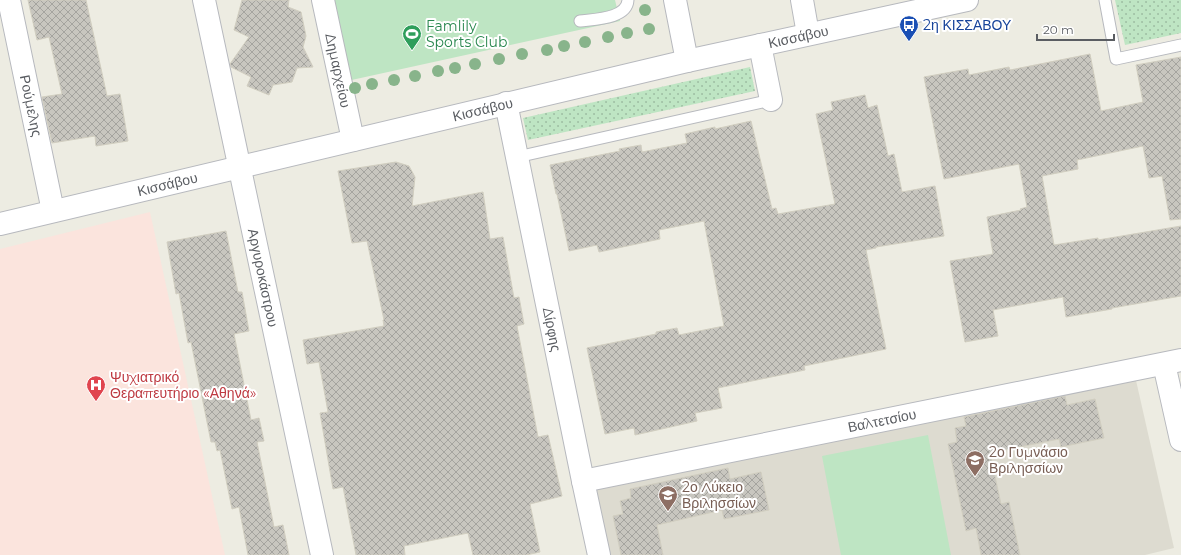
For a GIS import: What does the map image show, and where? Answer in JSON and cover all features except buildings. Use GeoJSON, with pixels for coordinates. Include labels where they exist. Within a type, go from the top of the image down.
{"type":"FeatureCollection","features":[{"type":"Feature","properties":{"kind":"street","name":"Ρούμελης"},"geometry":{"type":"LineString","coordinates":[[9,0],[53,211]]}},
{"type":"Feature","properties":{"kind":"street","name":"Αργυροκάστρου"},"geometry":{"type":"LineString","coordinates":[[204,0],[322,555]]}},
{"type":"Feature","properties":{"kind":"street","name":"Δημαρχείου"},"geometry":{"type":"LineString","coordinates":[[322,0],[353,140]]}},
{"type":"Feature","properties":{"kind":"street"},"geometry":{"type":"LineString","coordinates":[[675,0],[686,61]]}},
{"type":"Feature","properties":{"kind":"street"},"geometry":{"type":"LineString","coordinates":[[802,0],[808,34]]}},
{"type":"Feature","properties":{"kind":"street","name":"Κισσάβου"},"geometry":{"type":"LineString","coordinates":[[0,224],[686,61],[967,0]]}},
{"type":"Feature","properties":{"kind":"street"},"geometry":{"type":"LineString","coordinates":[[760,45],[771,100]]}},
{"type":"Feature","properties":{"kind":"street","name":"Δίρφης"},"geometry":{"type":"LineString","coordinates":[[506,104],[599,555]]}},
{"type":"Feature","properties":{"kind":"street"},"geometry":{"type":"LineString","coordinates":[[1172,362],[1181,440]]}},
{"type":"Feature","properties":{"kind":"street","name":"Βαλτετσίου"},"geometry":{"type":"LineString","coordinates":[[583,481],[1172,362]]}},
{"type":"Feature","properties":{"kind":"lane"},"geometry":{"type":"LineString","coordinates":[[580,21],[616,15],[623,10],[628,3],[628,0]]}},
{"type":"Feature","properties":{"kind":"lane"},"geometry":{"type":"LineString","coordinates":[[1105,0],[1116,59],[1181,45]]}},
{"type":"Feature","properties":{"kind":"lane"},"geometry":{"type":"LineString","coordinates":[[517,157],[771,100]]}},
{"type":"Feature","properties":{"kind":"shaded area","name":"Ψυχιατρικό Θεραπευτήριο «Αθηνά»"},"geometry":{"type":"Polygon","coordinates":[[[150,212],[225,555],[0,555],[0,249],[150,212]]]}},
{"type":"Feature","properties":{"kind":"shaded area"},"geometry":{"type":"Polygon","coordinates":[[[1135,376],[1174,548],[1145,555],[608,555],[594,487],[1135,376]]]}},
{"type":"Feature","properties":{"kind":"green space","name":"Famlily Sports Club"},"geometry":{"type":"Polygon","coordinates":[[[330,0],[615,0],[620,21],[347,81],[330,0]]]}},
{"type":"Feature","properties":{"kind":"green space"},"geometry":{"type":"Polygon","coordinates":[[[1115,0],[1181,0],[1181,33],[1125,45],[1115,0]]]}},
{"type":"Feature","properties":{"kind":"green space"},"geometry":{"type":"Polygon","coordinates":[[[750,67],[755,91],[528,140],[523,118],[750,67]]]}},
{"type":"Feature","properties":{"kind":"green space"},"geometry":{"type":"Polygon","coordinates":[[[928,435],[951,555],[841,555],[822,456],[928,435]]]}},
{"type":"Feature","properties":{"kind":"place","name":"2η ΚΙΣΣΑΒΟΥ"},"geometry":{"type":"Point","coordinates":[909,42]}},
{"type":"Feature","properties":{"kind":"place","name":"Famlily Sports Club"},"geometry":{"type":"Point","coordinates":[412,51]}},
{"type":"Feature","properties":{"kind":"place","name":"Ψυχιατρικό Θεραπευτήριο «Αθηνά»"},"geometry":{"type":"Point","coordinates":[96,402]}},
{"type":"Feature","properties":{"kind":"place","name":"2ο Γυμνάσιο Βριλησσίων"},"geometry":{"type":"Point","coordinates":[975,477]}},
{"type":"Feature","properties":{"kind":"place","name":"2ο Λύκειο Βριλησσίων"},"geometry":{"type":"Point","coordinates":[668,512]}}]}
